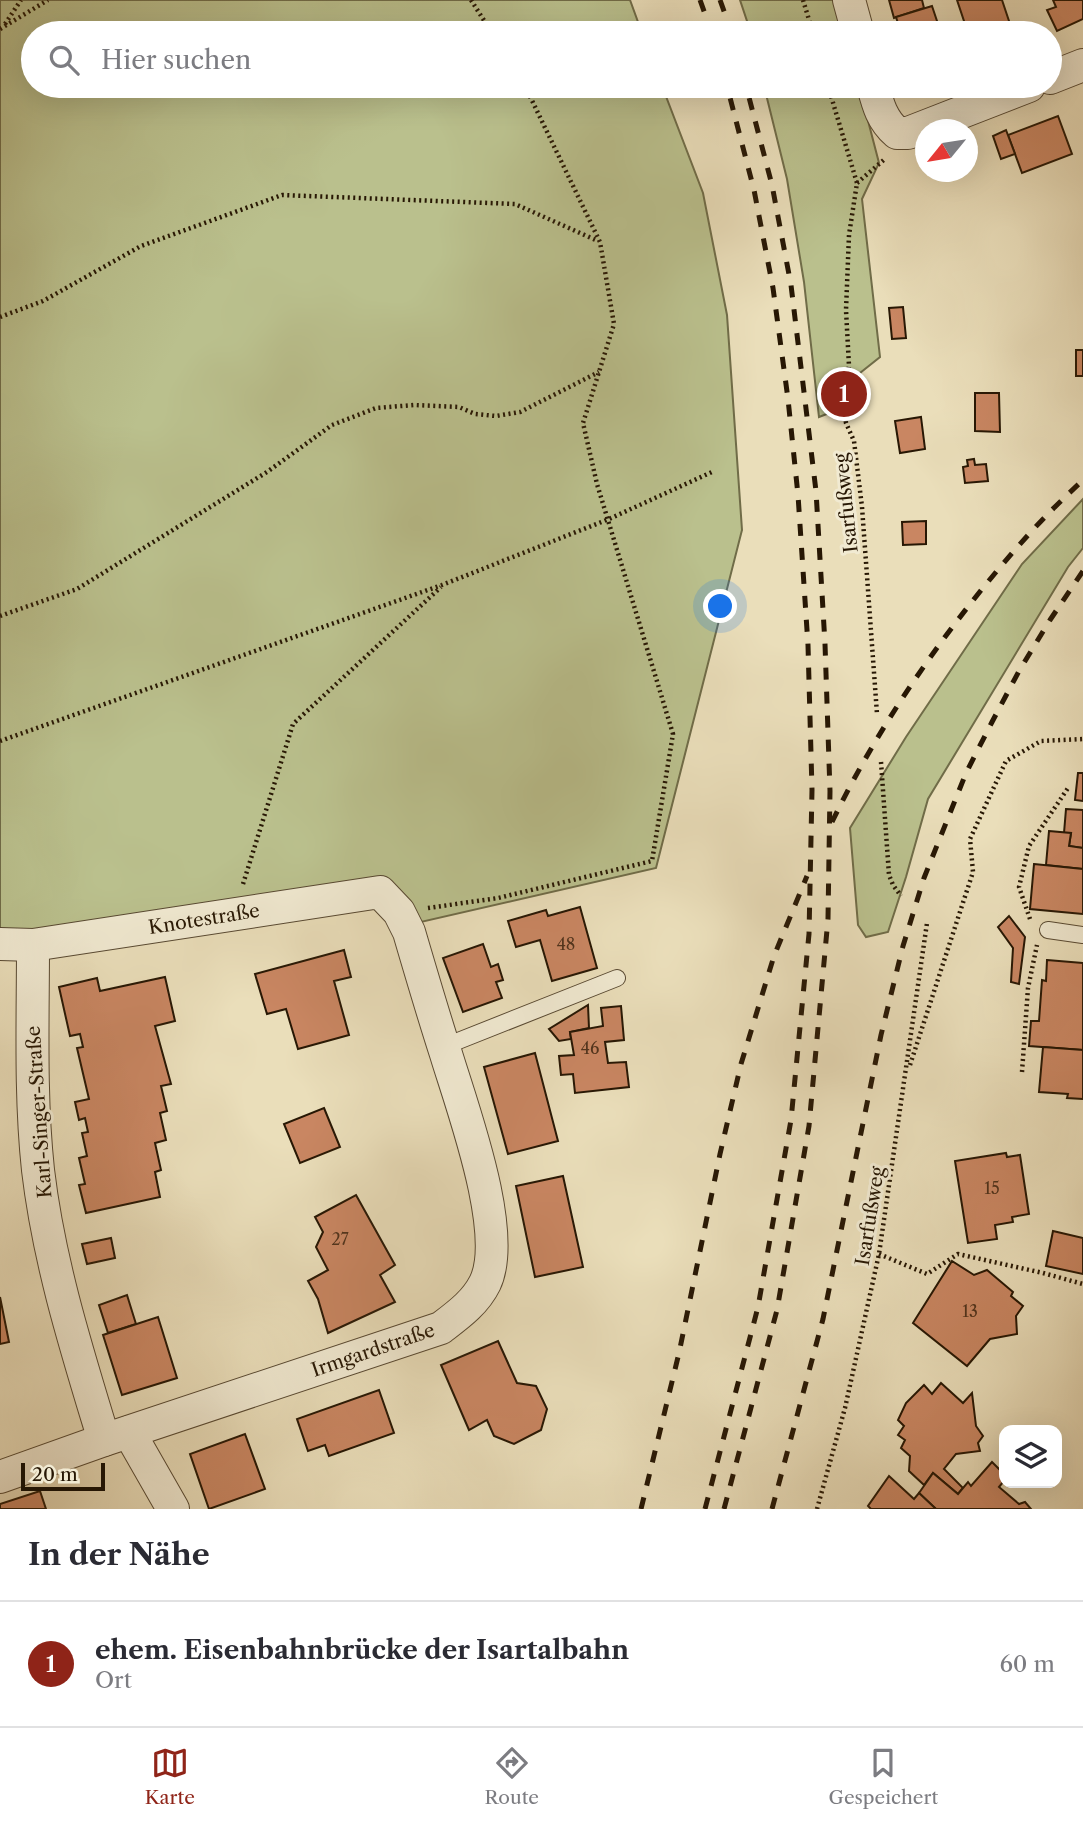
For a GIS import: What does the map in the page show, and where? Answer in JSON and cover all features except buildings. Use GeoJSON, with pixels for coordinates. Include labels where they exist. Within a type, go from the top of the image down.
{"type":"FeatureCollection","features":[{"type":"Feature","properties":{"kind":"street"},"geometry":{"type":"LineString","coordinates":[[849,0],[855,21]]}},
{"type":"Feature","properties":{"kind":"street"},"geometry":{"type":"LineString","coordinates":[[1062,73],[1083,65]]}},
{"type":"Feature","properties":{"kind":"street"},"geometry":{"type":"LineString","coordinates":[[876,98],[887,124],[897,133],[908,133],[998,98]]}},
{"type":"Feature","properties":{"kind":"street","name":"Knotestraße"},"geometry":{"type":"LineString","coordinates":[[0,944],[33,945],[380,892],[399,912]]}},
{"type":"Feature","properties":{"kind":"street","name":"Irmgardstraße"},"geometry":{"type":"LineString","coordinates":[[0,1477],[441,1328],[468,1307],[486,1282],[492,1254],[488,1209],[478,1160],[409,932],[399,912]]}},
{"type":"Feature","properties":{"kind":"street","name":"Karl-Singer-Straße"},"geometry":{"type":"LineString","coordinates":[[33,945],[32,1074],[38,1170],[56,1275],[117,1436],[173,1509]]}},
{"type":"Feature","properties":{"kind":"lane"},"geometry":{"type":"LineString","coordinates":[[1048,930],[1083,935]]}},
{"type":"Feature","properties":{"kind":"lane"},"geometry":{"type":"LineString","coordinates":[[443,1047],[617,978]]}},
{"type":"Feature","properties":{"kind":"path"},"geometry":{"type":"LineString","coordinates":[[1,28],[21,0]]}},
{"type":"Feature","properties":{"kind":"path"},"geometry":{"type":"LineString","coordinates":[[1,28],[48,0]]}},
{"type":"Feature","properties":{"kind":"path"},"geometry":{"type":"LineString","coordinates":[[471,0],[484,21]]}},
{"type":"Feature","properties":{"kind":"path"},"geometry":{"type":"LineString","coordinates":[[803,0],[809,21]]}},
{"type":"Feature","properties":{"kind":"path"},"geometry":{"type":"LineString","coordinates":[[399,912],[498,898],[652,861],[673,734],[597,484],[583,423],[614,324],[600,242],[531,98]]}},
{"type":"Feature","properties":{"kind":"path","name":"Isarfußweg"},"geometry":{"type":"LineString","coordinates":[[832,98],[857,183],[849,235],[846,310],[849,366],[843,400],[846,423],[854,441],[862,507],[877,714]]}},
{"type":"Feature","properties":{"kind":"path"},"geometry":{"type":"LineString","coordinates":[[0,317],[43,301],[141,246],[282,195],[515,204],[600,242]]}},
{"type":"Feature","properties":{"kind":"path"},"geometry":{"type":"LineString","coordinates":[[0,615],[77,589],[267,472],[332,425],[376,408],[414,405],[459,407],[475,414],[496,416],[520,412],[599,372]]}},
{"type":"Feature","properties":{"kind":"path"},"geometry":{"type":"LineString","coordinates":[[0,741],[442,585],[609,519],[712,472]]}},
{"type":"Feature","properties":{"kind":"path"},"geometry":{"type":"LineString","coordinates":[[233,915],[293,724],[442,585]]}},
{"type":"Feature","properties":{"kind":"path"},"geometry":{"type":"LineString","coordinates":[[905,1079],[973,872],[970,839],[1006,761],[1041,741],[1083,739]]}},
{"type":"Feature","properties":{"kind":"path"},"geometry":{"type":"LineString","coordinates":[[881,762],[889,875],[901,896]]}},
{"type":"Feature","properties":{"kind":"path","name":"Isarfußweg"},"geometry":{"type":"LineString","coordinates":[[817,1509],[845,1408],[879,1254],[927,923]]}},
{"type":"Feature","properties":{"kind":"path"},"geometry":{"type":"LineString","coordinates":[[879,1254],[927,1273],[958,1255],[1083,1284]]}},
{"type":"Feature","properties":{"kind":"green space"},"geometry":{"type":"Polygon","coordinates":[[[0,0],[630,0],[638,21],[21,21],[21,98],[667,98],[703,193],[727,315],[742,530],[656,868],[421,922],[393,883],[0,935],[0,0]]]}},
{"type":"Feature","properties":{"kind":"green space"},"geometry":{"type":"Polygon","coordinates":[[[740,0],[836,0],[842,21],[747,21],[740,0]]]}},
{"type":"Feature","properties":{"kind":"green space"},"geometry":{"type":"Polygon","coordinates":[[[767,98],[862,98],[879,163],[862,199],[880,357],[860,373],[860,401],[819,417],[804,282],[787,179],[767,98]]]}},
{"type":"Feature","properties":{"kind":"green space"},"geometry":{"type":"Polygon","coordinates":[[[1083,499],[1083,548],[1068,567],[928,799],[888,932],[866,937],[858,925],[850,828],[906,737],[1022,564],[1083,499]]]}},
{"type":"Feature","properties":{"kind":"railway"},"geometry":{"type":"LineString","coordinates":[[700,0],[708,21]]}},
{"type":"Feature","properties":{"kind":"railway"},"geometry":{"type":"LineString","coordinates":[[720,0],[728,21]]}},
{"type":"Feature","properties":{"kind":"railway"},"geometry":{"type":"LineString","coordinates":[[705,1509],[758,1307],[791,1120],[809,934],[812,790],[808,645],[798,495],[788,399],[773,288],[754,190],[730,98]]}},
{"type":"Feature","properties":{"kind":"railway"},"geometry":{"type":"LineString","coordinates":[[724,1509],[777,1310],[809,1126],[828,919],[830,791],[816,491],[791,285],[772,185],[749,98]]}},
{"type":"Feature","properties":{"kind":"railway"},"geometry":{"type":"LineString","coordinates":[[832,822],[896,708],[947,634],[1030,533],[1083,480]]}},
{"type":"Feature","properties":{"kind":"railway"},"geometry":{"type":"LineString","coordinates":[[772,1509],[823,1319],[881,1035],[903,946],[924,878],[966,773],[992,722],[1019,671],[1083,571]]}},
{"type":"Feature","properties":{"kind":"railway"},"geometry":{"type":"LineString","coordinates":[[641,1509],[679,1353],[741,1064],[774,956],[807,876]]}},
{"type":"Feature","properties":{"kind":"place","name":"ehem. Eisenbahnbrücke der Isartalbahn"},"geometry":{"type":"Point","coordinates":[844,394]}}]}
